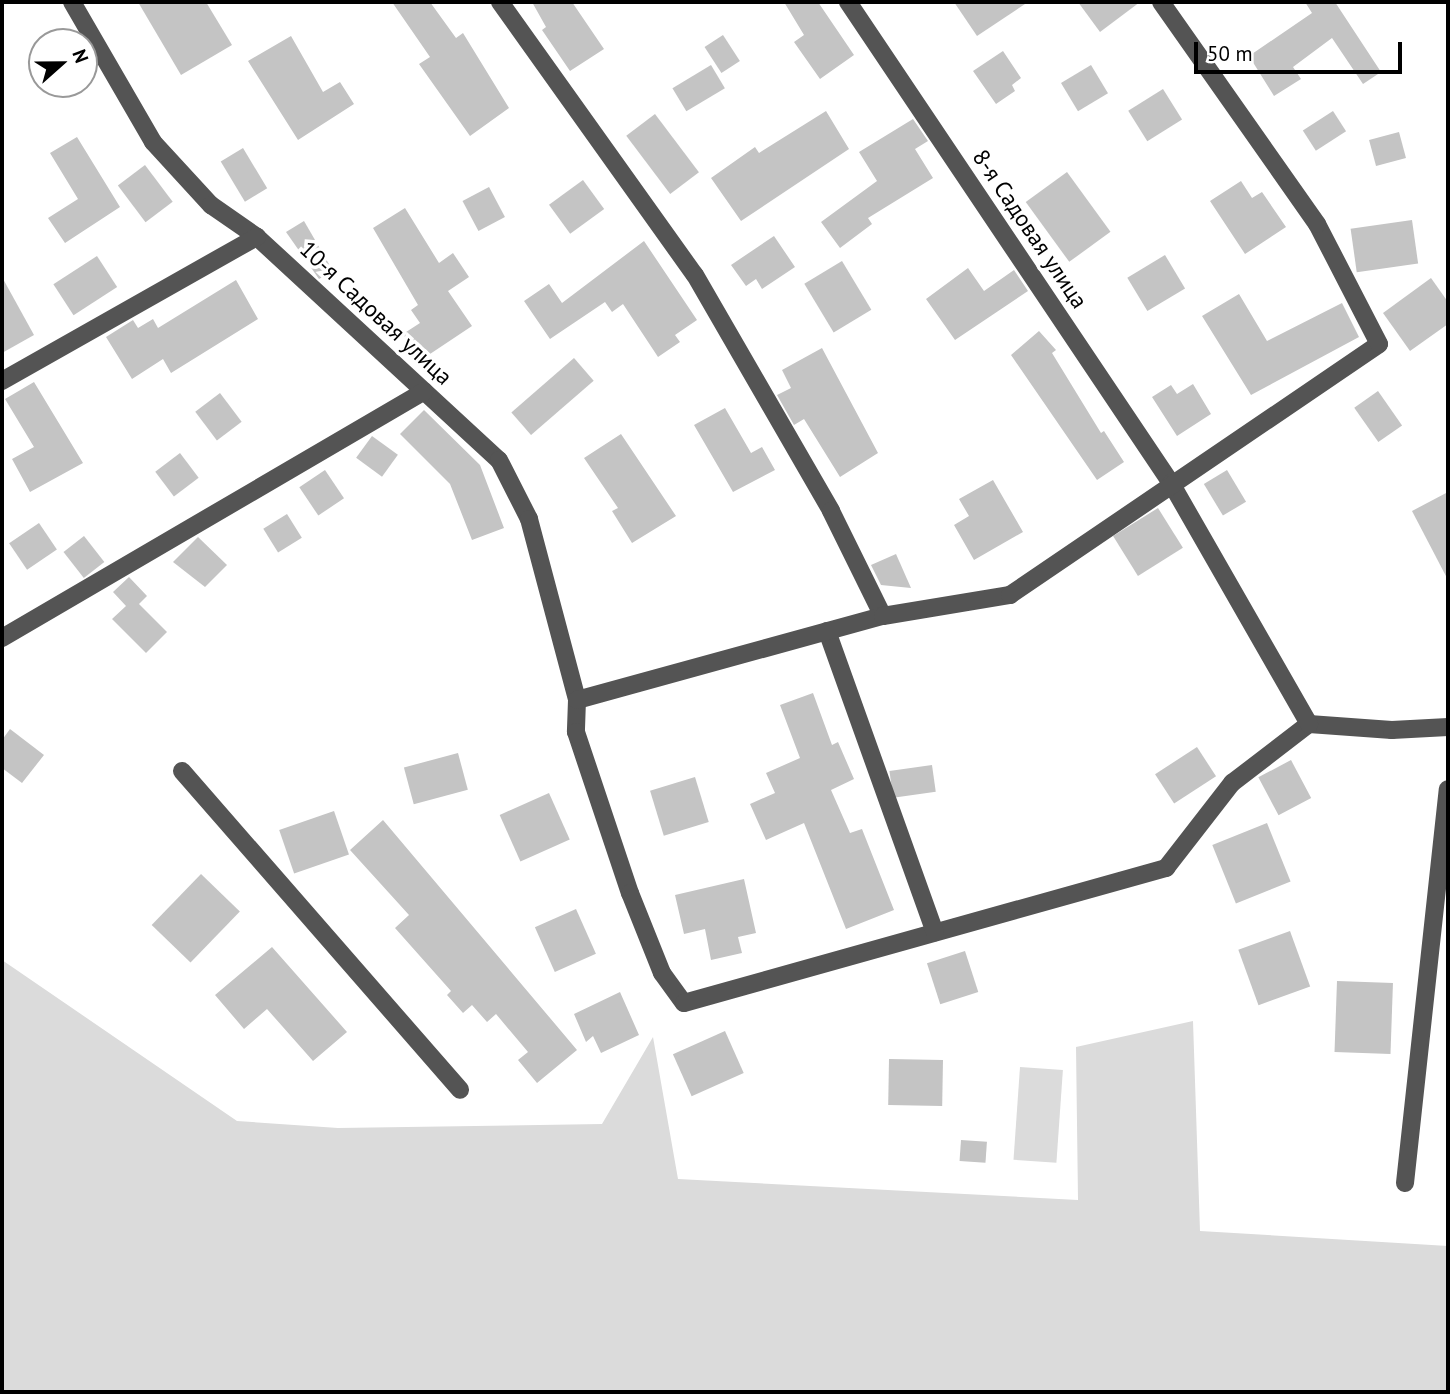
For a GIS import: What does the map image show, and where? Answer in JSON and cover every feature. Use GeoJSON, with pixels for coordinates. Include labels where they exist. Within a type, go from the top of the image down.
{"type":"FeatureCollection","features":[{"type":"Feature","properties":{"kind":"street","name":"10-я Садовая улица"},"geometry":{"type":"LineString","coordinates":[[72,2],[153,142],[211,205],[257,237],[499,460],[529,519],[577,700],[576,732],[629,893],[662,973],[684,1003],[935,932]]}},
{"type":"Feature","properties":{"kind":"street"},"geometry":{"type":"LineString","coordinates":[[500,2],[695,275],[831,511],[883,616]]}},
{"type":"Feature","properties":{"kind":"street","name":"8-я Садовая улица"},"geometry":{"type":"LineString","coordinates":[[848,2],[1171,483],[1309,724]]}},
{"type":"Feature","properties":{"kind":"street"},"geometry":{"type":"LineString","coordinates":[[577,700],[883,616],[1010,595],[1379,344],[1317,224],[1161,2]]}},
{"type":"Feature","properties":{"kind":"street"},"geometry":{"type":"LineString","coordinates":[[2,381],[257,237]]}},
{"type":"Feature","properties":{"kind":"street"},"geometry":{"type":"LineString","coordinates":[[2,638],[424,391]]}},
{"type":"Feature","properties":{"kind":"street"},"geometry":{"type":"LineString","coordinates":[[827,631],[935,932],[1166,868],[1231,783],[1309,724],[1392,730],[1448,727]]}},
{"type":"Feature","properties":{"kind":"street"},"geometry":{"type":"LineString","coordinates":[[183,771],[460,1090]]}},
{"type":"Feature","properties":{"kind":"street"},"geometry":{"type":"LineString","coordinates":[[1405,1183],[1448,789]]}},
{"type":"Feature","properties":{"kind":"shaded area"},"geometry":{"type":"Polygon","coordinates":[[[2,960],[237,1121],[338,1128],[602,1124],[653,1037],[678,1179],[1078,1200],[1076,1047],[1193,1021],[1200,1231],[1448,1246],[1448,1392],[2,1392],[2,960]]]}},
{"type":"Feature","properties":{"kind":"shaded area"},"geometry":{"type":"Polygon","coordinates":[[[1020,1067],[1063,1070],[1056,1163],[1014,1160],[1020,1067]]]}},
{"type":"Feature","properties":{"kind":"building"},"geometry":{"type":"Polygon","coordinates":[[[138,2],[206,2],[232,45],[181,75],[138,2]]]}},
{"type":"Feature","properties":{"kind":"building"},"geometry":{"type":"Polygon","coordinates":[[[392,2],[430,2],[456,38],[463,33],[509,108],[470,136],[419,64],[430,57],[392,2]]]}},
{"type":"Feature","properties":{"kind":"building"},"geometry":{"type":"Polygon","coordinates":[[[532,2],[572,2],[604,49],[570,71],[542,30],[546,27],[532,2]]]}},
{"type":"Feature","properties":{"kind":"building"},"geometry":{"type":"Polygon","coordinates":[[[784,2],[818,2],[854,55],[820,79],[794,42],[804,35],[784,2]]]}},
{"type":"Feature","properties":{"kind":"building"},"geometry":{"type":"Polygon","coordinates":[[[954,2],[1028,2],[977,36],[954,2]]]}},
{"type":"Feature","properties":{"kind":"building"},"geometry":{"type":"Polygon","coordinates":[[[1078,2],[1140,2],[1100,32],[1078,2]]]}},
{"type":"Feature","properties":{"kind":"building"},"geometry":{"type":"Polygon","coordinates":[[[1305,2],[1335,2],[1381,72],[1363,84],[1332,38],[1293,67],[1301,79],[1274,96],[1249,56],[1312,13],[1305,2]]]}},
{"type":"Feature","properties":{"kind":"building"},"geometry":{"type":"Polygon","coordinates":[[[723,35],[740,61],[721,73],[705,47],[723,35]]]}},
{"type":"Feature","properties":{"kind":"building"},"geometry":{"type":"Polygon","coordinates":[[[291,36],[323,92],[340,82],[354,104],[298,140],[248,61],[291,36]]]}},
{"type":"Feature","properties":{"kind":"building"},"geometry":{"type":"Polygon","coordinates":[[[1003,51],[1021,78],[1012,85],[1015,91],[996,104],[973,71],[1003,51]]]}},
{"type":"Feature","properties":{"kind":"building"},"geometry":{"type":"Polygon","coordinates":[[[711,65],[725,88],[686,111],[672,88],[711,65]]]}},
{"type":"Feature","properties":{"kind":"building"},"geometry":{"type":"Polygon","coordinates":[[[1091,65],[1108,93],[1078,111],[1061,83],[1091,65]]]}},
{"type":"Feature","properties":{"kind":"building"},"geometry":{"type":"Polygon","coordinates":[[[1163,89],[1182,120],[1147,141],[1128,111],[1163,89]]]}},
{"type":"Feature","properties":{"kind":"building"},"geometry":{"type":"Polygon","coordinates":[[[826,111],[849,149],[741,221],[711,178],[755,147],[759,153],[826,111]]]}},
{"type":"Feature","properties":{"kind":"building"},"geometry":{"type":"Polygon","coordinates":[[[1333,111],[1346,131],[1316,151],[1303,131],[1333,111]]]}},
{"type":"Feature","properties":{"kind":"building"},"geometry":{"type":"Polygon","coordinates":[[[655,114],[699,172],[670,194],[626,136],[655,114]]]}},
{"type":"Feature","properties":{"kind":"building"},"geometry":{"type":"Polygon","coordinates":[[[913,119],[928,141],[915,149],[933,178],[868,218],[872,224],[840,248],[821,222],[877,181],[859,152],[913,119]]]}},
{"type":"Feature","properties":{"kind":"building"},"geometry":{"type":"Polygon","coordinates":[[[1399,132],[1406,158],[1376,166],[1369,140],[1399,132]]]}},
{"type":"Feature","properties":{"kind":"building"},"geometry":{"type":"Polygon","coordinates":[[[77,137],[120,207],[65,243],[48,218],[78,199],[50,153],[77,137]]]}},
{"type":"Feature","properties":{"kind":"building"},"geometry":{"type":"Polygon","coordinates":[[[243,148],[267,188],[245,202],[221,161],[243,148]]]}},
{"type":"Feature","properties":{"kind":"building"},"geometry":{"type":"Polygon","coordinates":[[[145,165],[173,202],[146,222],[118,185],[145,165]]]}},
{"type":"Feature","properties":{"kind":"building"},"geometry":{"type":"Polygon","coordinates":[[[1067,172],[1110,232],[1069,262],[1026,202],[1067,172]]]}},
{"type":"Feature","properties":{"kind":"building"},"geometry":{"type":"Polygon","coordinates":[[[583,180],[604,209],[570,234],[549,205],[583,180]]]}},
{"type":"Feature","properties":{"kind":"building"},"geometry":{"type":"Polygon","coordinates":[[[1241,181],[1252,198],[1262,192],[1286,227],[1245,254],[1210,201],[1241,181]]]}},
{"type":"Feature","properties":{"kind":"building"},"geometry":{"type":"Polygon","coordinates":[[[489,187],[505,217],[478,231],[463,201],[489,187]]]}},
{"type":"Feature","properties":{"kind":"building"},"geometry":{"type":"Polygon","coordinates":[[[405,208],[439,263],[453,253],[469,277],[448,291],[472,326],[421,360],[403,334],[420,323],[411,310],[418,305],[373,228],[405,208]]]}},
{"type":"Feature","properties":{"kind":"building"},"geometry":{"type":"Polygon","coordinates":[[[1412,220],[1418,264],[1357,272],[1351,229],[1412,220]]]}},
{"type":"Feature","properties":{"kind":"building"},"geometry":{"type":"Polygon","coordinates":[[[304,221],[333,271],[319,279],[286,232],[304,221]]]}},
{"type":"Feature","properties":{"kind":"building"},"geometry":{"type":"Polygon","coordinates":[[[774,236],[795,267],[762,289],[756,279],[746,286],[731,265],[774,236]]]}},
{"type":"Feature","properties":{"kind":"building"},"geometry":{"type":"Polygon","coordinates":[[[644,241],[697,320],[675,335],[680,342],[658,357],[623,304],[612,312],[605,302],[550,339],[524,301],[549,284],[562,303],[644,241]]]}},
{"type":"Feature","properties":{"kind":"building"},"geometry":{"type":"Polygon","coordinates":[[[1165,255],[1185,288],[1147,311],[1127,278],[1165,255]]]}},
{"type":"Feature","properties":{"kind":"building"},"geometry":{"type":"Polygon","coordinates":[[[97,256],[117,287],[74,315],[53,284],[97,256]]]}},
{"type":"Feature","properties":{"kind":"building"},"geometry":{"type":"Polygon","coordinates":[[[842,261],[871,310],[834,333],[804,284],[842,261]]]}},
{"type":"Feature","properties":{"kind":"building"},"geometry":{"type":"Polygon","coordinates":[[[968,268],[984,291],[1014,270],[1028,291],[955,340],[926,299],[968,268]]]}},
{"type":"Feature","properties":{"kind":"building"},"geometry":{"type":"Polygon","coordinates":[[[2,277],[34,335],[2,353],[2,277]]]}},
{"type":"Feature","properties":{"kind":"building"},"geometry":{"type":"Polygon","coordinates":[[[1431,278],[1448,302],[1448,324],[1410,351],[1383,313],[1431,278]]]}},
{"type":"Feature","properties":{"kind":"building"},"geometry":{"type":"Polygon","coordinates":[[[236,280],[258,319],[171,373],[163,359],[132,379],[106,337],[133,320],[138,328],[153,319],[158,328],[236,280]]]}},
{"type":"Feature","properties":{"kind":"building"},"geometry":{"type":"Polygon","coordinates":[[[1239,294],[1267,341],[1342,303],[1359,337],[1251,395],[1202,316],[1239,294]]]}},
{"type":"Feature","properties":{"kind":"building"},"geometry":{"type":"Polygon","coordinates":[[[1039,331],[1056,350],[1052,353],[1101,433],[1104,431],[1124,462],[1097,480],[1011,355],[1039,331]]]}},
{"type":"Feature","properties":{"kind":"building"},"geometry":{"type":"Polygon","coordinates":[[[822,348],[878,453],[840,477],[804,419],[794,425],[777,395],[791,388],[782,370],[822,348]]]}},
{"type":"Feature","properties":{"kind":"building"},"geometry":{"type":"Polygon","coordinates":[[[574,358],[594,381],[531,435],[511,412],[574,358]]]}},
{"type":"Feature","properties":{"kind":"building"},"geometry":{"type":"Polygon","coordinates":[[[34,382],[83,463],[30,492],[12,459],[34,447],[5,399],[34,382]]]}},
{"type":"Feature","properties":{"kind":"building"},"geometry":{"type":"Polygon","coordinates":[[[1193,384],[1211,414],[1177,436],[1152,397],[1171,385],[1177,394],[1193,384]]]}},
{"type":"Feature","properties":{"kind":"building"},"geometry":{"type":"Polygon","coordinates":[[[1378,391],[1402,425],[1378,442],[1354,408],[1378,391]]]}},
{"type":"Feature","properties":{"kind":"building"},"geometry":{"type":"Polygon","coordinates":[[[220,393],[242,422],[217,440],[195,412],[220,393]]]}},
{"type":"Feature","properties":{"kind":"building"},"geometry":{"type":"Polygon","coordinates":[[[725,408],[751,453],[762,447],[775,470],[733,492],[694,425],[725,408]]]}},
{"type":"Feature","properties":{"kind":"building"},"geometry":{"type":"Polygon","coordinates":[[[424,410],[480,465],[504,528],[472,540],[450,484],[400,434],[424,410]]]}},
{"type":"Feature","properties":{"kind":"building"},"geometry":{"type":"Polygon","coordinates":[[[621,434],[676,516],[632,543],[612,511],[618,508],[584,458],[621,434]]]}},
{"type":"Feature","properties":{"kind":"building"},"geometry":{"type":"Polygon","coordinates":[[[372,436],[398,455],[382,477],[356,458],[372,436]]]}},
{"type":"Feature","properties":{"kind":"building"},"geometry":{"type":"Polygon","coordinates":[[[180,453],[199,478],[174,496],[155,472],[180,453]]]}},
{"type":"Feature","properties":{"kind":"building"},"geometry":{"type":"Polygon","coordinates":[[[325,470],[344,498],[318,516],[299,487],[325,470]]]}},
{"type":"Feature","properties":{"kind":"building"},"geometry":{"type":"Polygon","coordinates":[[[1227,470],[1246,502],[1223,516],[1204,484],[1227,470]]]}},
{"type":"Feature","properties":{"kind":"building"},"geometry":{"type":"Polygon","coordinates":[[[993,480],[1023,532],[974,560],[954,525],[969,516],[959,499],[993,480]]]}},
{"type":"Feature","properties":{"kind":"building"},"geometry":{"type":"Polygon","coordinates":[[[1448,492],[1448,580],[1412,511],[1448,492]]]}},
{"type":"Feature","properties":{"kind":"building"},"geometry":{"type":"Polygon","coordinates":[[[1158,508],[1183,548],[1138,576],[1113,536],[1158,508]]]}},
{"type":"Feature","properties":{"kind":"building"},"geometry":{"type":"Polygon","coordinates":[[[287,514],[302,538],[278,553],[263,529],[287,514]]]}},
{"type":"Feature","properties":{"kind":"building"},"geometry":{"type":"Polygon","coordinates":[[[39,523],[57,550],[27,570],[9,543],[39,523]]]}},
{"type":"Feature","properties":{"kind":"building"},"geometry":{"type":"Polygon","coordinates":[[[84,536],[104,562],[84,578],[64,552],[84,536]]]}},
{"type":"Feature","properties":{"kind":"building"},"geometry":{"type":"Polygon","coordinates":[[[198,537],[227,565],[205,587],[173,562],[198,537]]]}},
{"type":"Feature","properties":{"kind":"building"},"geometry":{"type":"Polygon","coordinates":[[[896,554],[911,588],[881,585],[871,565],[896,554]]]}},
{"type":"Feature","properties":{"kind":"building"},"geometry":{"type":"Polygon","coordinates":[[[129,577],[147,596],[139,604],[167,632],[146,653],[112,619],[126,606],[113,592],[129,577]]]}},
{"type":"Feature","properties":{"kind":"building"},"geometry":{"type":"Polygon","coordinates":[[[813,693],[832,745],[838,742],[854,779],[831,790],[850,833],[862,829],[894,910],[846,929],[804,823],[766,840],[750,804],[775,793],[766,773],[800,758],[780,705],[813,693]]]}},
{"type":"Feature","properties":{"kind":"building"},"geometry":{"type":"Polygon","coordinates":[[[10,729],[44,755],[22,783],[2,768],[2,740],[10,729]]]}},
{"type":"Feature","properties":{"kind":"building"},"geometry":{"type":"Polygon","coordinates":[[[1197,747],[1216,776],[1174,804],[1155,774],[1197,747]]]}},
{"type":"Feature","properties":{"kind":"building"},"geometry":{"type":"Polygon","coordinates":[[[458,753],[468,790],[414,804],[404,767],[458,753]]]}},
{"type":"Feature","properties":{"kind":"building"},"geometry":{"type":"Polygon","coordinates":[[[1291,760],[1311,798],[1279,815],[1258,777],[1291,760]]]}},
{"type":"Feature","properties":{"kind":"building"},"geometry":{"type":"Polygon","coordinates":[[[932,765],[936,792],[893,798],[889,771],[932,765]]]}},
{"type":"Feature","properties":{"kind":"building"},"geometry":{"type":"Polygon","coordinates":[[[695,777],[709,822],[664,836],[650,791],[695,777]]]}},
{"type":"Feature","properties":{"kind":"building"},"geometry":{"type":"Polygon","coordinates":[[[549,793],[570,840],[520,862],[500,815],[549,793]]]}},
{"type":"Feature","properties":{"kind":"building"},"geometry":{"type":"Polygon","coordinates":[[[334,811],[349,854],[294,873],[279,830],[334,811]]]}},
{"type":"Feature","properties":{"kind":"building"},"geometry":{"type":"Polygon","coordinates":[[[383,820],[577,1050],[537,1083],[518,1060],[528,1052],[496,1014],[487,1022],[472,1005],[463,1013],[447,995],[451,991],[395,928],[409,915],[350,850],[383,820]]]}},
{"type":"Feature","properties":{"kind":"building"},"geometry":{"type":"Polygon","coordinates":[[[1267,823],[1291,881],[1236,904],[1212,845],[1267,823]]]}},
{"type":"Feature","properties":{"kind":"building"},"geometry":{"type":"Polygon","coordinates":[[[201,874],[240,912],[191,963],[152,925],[201,874]]]}},
{"type":"Feature","properties":{"kind":"building"},"geometry":{"type":"Polygon","coordinates":[[[744,879],[756,933],[738,937],[742,953],[711,960],[705,929],[684,934],[675,895],[744,879]]]}},
{"type":"Feature","properties":{"kind":"building"},"geometry":{"type":"Polygon","coordinates":[[[576,909],[596,954],[555,972],[535,927],[576,909]]]}},
{"type":"Feature","properties":{"kind":"building"},"geometry":{"type":"Polygon","coordinates":[[[1290,931],[1310,986],[1258,1005],[1238,950],[1290,931]]]}},
{"type":"Feature","properties":{"kind":"building"},"geometry":{"type":"Polygon","coordinates":[[[272,947],[347,1032],[313,1061],[267,1009],[244,1029],[215,995],[272,947]]]}},
{"type":"Feature","properties":{"kind":"building"},"geometry":{"type":"Polygon","coordinates":[[[965,951],[978,992],[940,1004],[927,963],[965,951]]]}},
{"type":"Feature","properties":{"kind":"building"},"geometry":{"type":"Polygon","coordinates":[[[1337,981],[1393,983],[1390,1054],[1335,1052],[1337,981]]]}},
{"type":"Feature","properties":{"kind":"building"},"geometry":{"type":"Polygon","coordinates":[[[620,992],[639,1035],[601,1053],[593,1036],[586,1042],[574,1014],[620,992]]]}},
{"type":"Feature","properties":{"kind":"building"},"geometry":{"type":"Polygon","coordinates":[[[725,1031],[744,1073],[692,1096],[673,1054],[725,1031]]]}},
{"type":"Feature","properties":{"kind":"building"},"geometry":{"type":"Polygon","coordinates":[[[889,1059],[943,1060],[942,1106],[888,1105],[889,1059]]]}},
{"type":"Feature","properties":{"kind":"building"},"geometry":{"type":"Polygon","coordinates":[[[961,1140],[987,1142],[985,1163],[960,1161],[961,1140]]]}}]}
